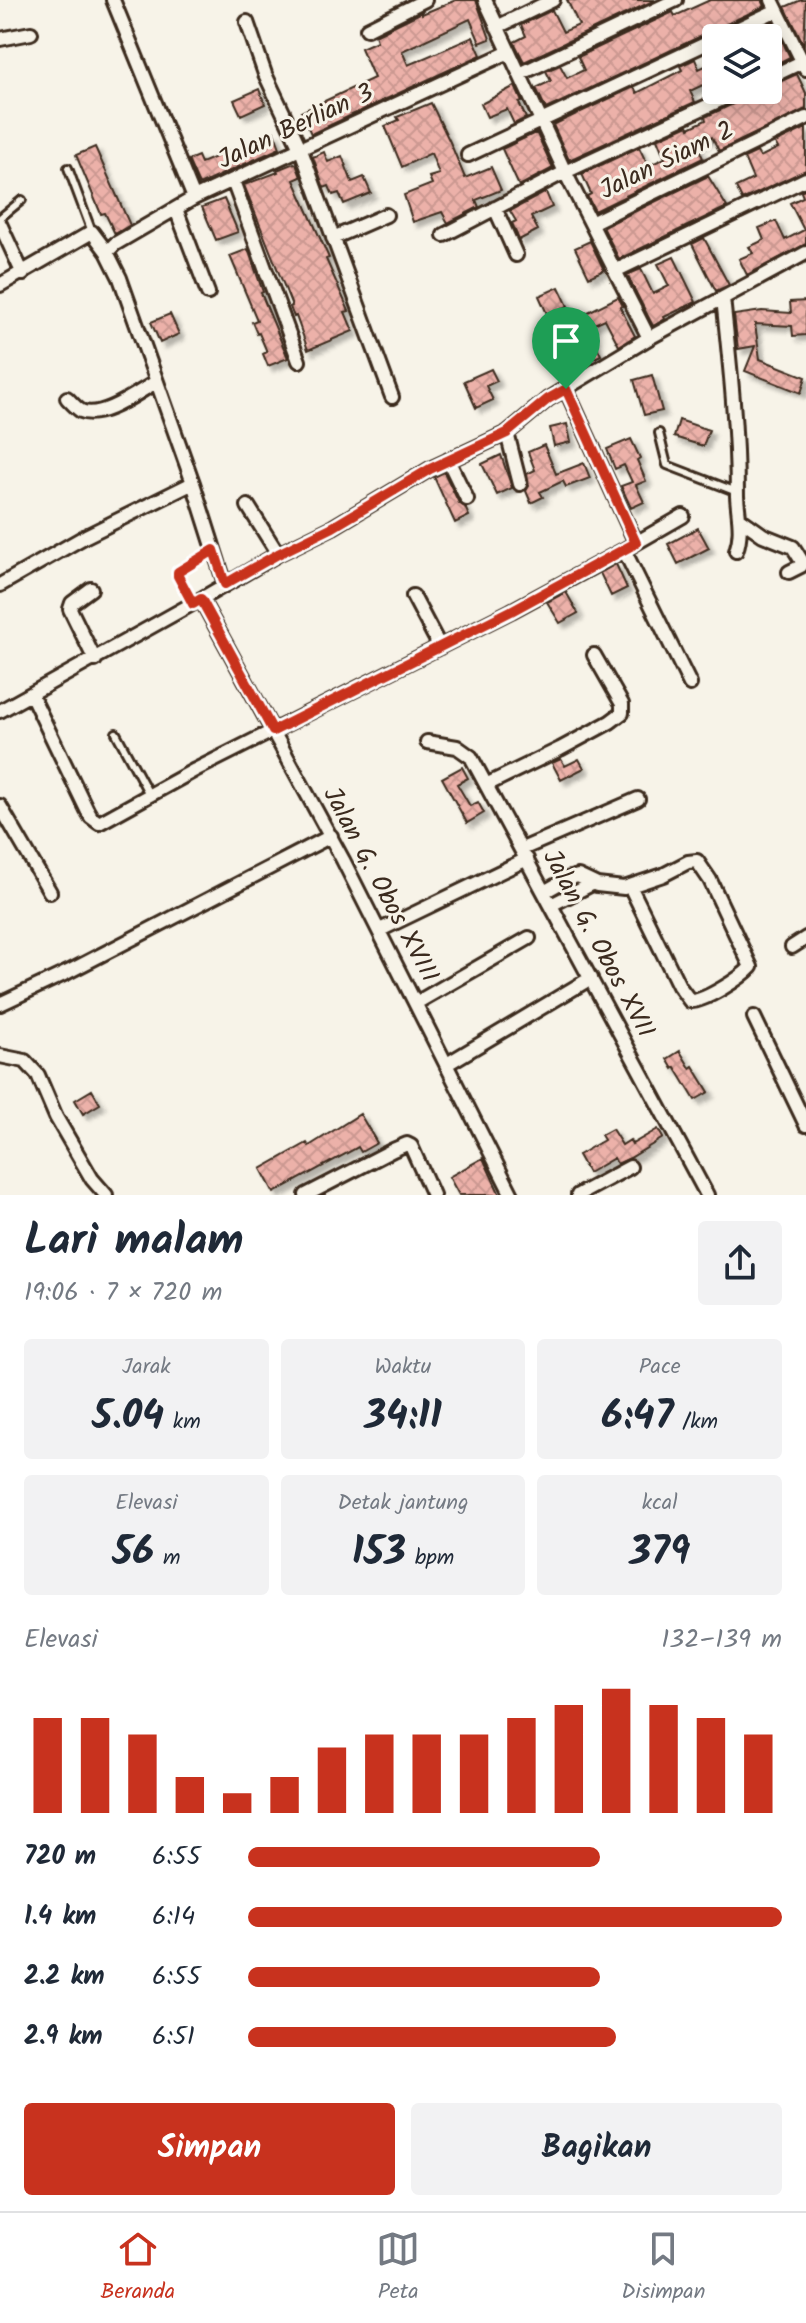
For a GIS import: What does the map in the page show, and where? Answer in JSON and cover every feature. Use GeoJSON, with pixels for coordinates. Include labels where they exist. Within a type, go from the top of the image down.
{"type":"FeatureCollection","features":[{"type":"Feature","properties":{"kind":"street"},"geometry":{"type":"LineString","coordinates":[[113,0],[194,198]]}},
{"type":"Feature","properties":{"kind":"street"},"geometry":{"type":"LineString","coordinates":[[367,29],[425,0]]}},
{"type":"Feature","properties":{"kind":"street"},"geometry":{"type":"LineString","coordinates":[[485,0],[565,172],[649,338]]}},
{"type":"Feature","properties":{"kind":"street"},"geometry":{"type":"LineString","coordinates":[[497,27],[553,0]]}},
{"type":"Feature","properties":{"kind":"street"},"geometry":{"type":"LineString","coordinates":[[520,74],[676,0]]}},
{"type":"Feature","properties":{"kind":"street"},"geometry":{"type":"LineString","coordinates":[[741,24],[774,5],[805,64],[782,73]]}},
{"type":"Feature","properties":{"kind":"street"},"geometry":{"type":"LineString","coordinates":[[247,22],[265,74],[301,150],[392,397]]}},
{"type":"Feature","properties":{"kind":"street"},"geometry":{"type":"LineString","coordinates":[[0,39],[31,33]]}},
{"type":"Feature","properties":{"kind":"street"},"geometry":{"type":"LineString","coordinates":[[468,155],[702,45]]}},
{"type":"Feature","properties":{"kind":"street","name":"Jalan Berlian 3"},"geometry":{"type":"LineString","coordinates":[[107,252],[115,244],[194,198],[509,52]]}},
{"type":"Feature","properties":{"kind":"street"},"geometry":{"type":"LineString","coordinates":[[444,235],[565,172],[712,104]]}},
{"type":"Feature","properties":{"kind":"street","name":"Jalan Siam 2"},"geometry":{"type":"LineString","coordinates":[[591,223],[806,118]]}},
{"type":"Feature","properties":{"kind":"street"},"geometry":{"type":"LineString","coordinates":[[615,271],[806,179]]}},
{"type":"Feature","properties":{"kind":"street"},"geometry":{"type":"LineString","coordinates":[[233,181],[299,361]]}},
{"type":"Feature","properties":{"kind":"street"},"geometry":{"type":"LineString","coordinates":[[495,208],[516,255]]}},
{"type":"Feature","properties":{"kind":"street"},"geometry":{"type":"LineString","coordinates":[[176,209],[208,293]]}},
{"type":"Feature","properties":{"kind":"street"},"geometry":{"type":"LineString","coordinates":[[333,238],[386,215]]}},
{"type":"Feature","properties":{"kind":"street"},"geometry":{"type":"LineString","coordinates":[[0,221],[23,274]]}},
{"type":"Feature","properties":{"kind":"street"},"geometry":{"type":"LineString","coordinates":[[0,285],[92,232],[107,252],[120,278],[193,483],[225,584]]}},
{"type":"Feature","properties":{"kind":"street"},"geometry":{"type":"LineString","coordinates":[[0,711],[448,460],[507,433],[548,399],[649,338],[806,253]]}},
{"type":"Feature","properties":{"kind":"street"},"geometry":{"type":"LineString","coordinates":[[723,298],[735,407],[741,531],[736,551]]}},
{"type":"Feature","properties":{"kind":"street"},"geometry":{"type":"LineString","coordinates":[[67,398],[79,410],[104,412],[156,382]]}},
{"type":"Feature","properties":{"kind":"street"},"geometry":{"type":"LineString","coordinates":[[566,389],[636,543]]}},
{"type":"Feature","properties":{"kind":"street"},"geometry":{"type":"LineString","coordinates":[[507,433],[520,484]]}},
{"type":"Feature","properties":{"kind":"street"},"geometry":{"type":"LineString","coordinates":[[448,460],[467,499]]}},
{"type":"Feature","properties":{"kind":"street"},"geometry":{"type":"LineString","coordinates":[[0,585],[86,536],[193,483]]}},
{"type":"Feature","properties":{"kind":"street"},"geometry":{"type":"LineString","coordinates":[[248,506],[278,554]]}},
{"type":"Feature","properties":{"kind":"street"},"geometry":{"type":"LineString","coordinates":[[31,694],[87,810],[96,822],[104,821],[440,647],[683,516]]}},
{"type":"Feature","properties":{"kind":"street"},"geometry":{"type":"LineString","coordinates":[[739,518],[763,535],[793,547],[803,563],[789,572]]}},
{"type":"Feature","properties":{"kind":"street"},"geometry":{"type":"LineString","coordinates":[[624,550],[690,684]]}},
{"type":"Feature","properties":{"kind":"street"},"geometry":{"type":"LineString","coordinates":[[91,589],[72,603],[70,609],[95,660]]}},
{"type":"Feature","properties":{"kind":"street"},"geometry":{"type":"LineString","coordinates":[[413,596],[440,647]]}},
{"type":"Feature","properties":{"kind":"street","name":"Jalan G. Obos XVIII"},"geometry":{"type":"LineString","coordinates":[[197,602],[331,836],[512,1195]]}},
{"type":"Feature","properties":{"kind":"street"},"geometry":{"type":"LineString","coordinates":[[486,785],[560,749],[622,713],[622,704],[594,655]]}},
{"type":"Feature","properties":{"kind":"street","name":"Jalan G. Obos XVII"},"geometry":{"type":"LineString","coordinates":[[427,742],[457,747],[471,757],[707,1195]]}},
{"type":"Feature","properties":{"kind":"street"},"geometry":{"type":"LineString","coordinates":[[380,930],[638,799]]}},
{"type":"Feature","properties":{"kind":"street"},"geometry":{"type":"LineString","coordinates":[[0,806],[50,892]]}},
{"type":"Feature","properties":{"kind":"street"},"geometry":{"type":"LineString","coordinates":[[0,1004],[331,836]]}},
{"type":"Feature","properties":{"kind":"street"},"geometry":{"type":"LineString","coordinates":[[544,892],[573,876],[583,877],[592,884],[624,888],[697,861],[710,880],[751,967],[706,997],[690,1001],[679,986],[630,886]]}},
{"type":"Feature","properties":{"kind":"street"},"geometry":{"type":"LineString","coordinates":[[551,905],[592,884]]}},
{"type":"Feature","properties":{"kind":"street"},"geometry":{"type":"LineString","coordinates":[[416,1003],[529,938]]}},
{"type":"Feature","properties":{"kind":"street"},"geometry":{"type":"LineString","coordinates":[[792,947],[806,938]]}},
{"type":"Feature","properties":{"kind":"street"},"geometry":{"type":"LineString","coordinates":[[447,1064],[591,978]]}},
{"type":"Feature","properties":{"kind":"street"},"geometry":{"type":"LineString","coordinates":[[754,1017],[806,1125]]}},
{"type":"Feature","properties":{"kind":"street"},"geometry":{"type":"LineString","coordinates":[[0,1056],[25,1061],[38,1075],[56,1117],[92,1179],[106,1195]]}},
{"type":"Feature","properties":{"kind":"street"},"geometry":{"type":"LineString","coordinates":[[306,1195],[405,1145],[411,1146],[433,1195]]}},
{"type":"Feature","properties":{"kind":"street"},"geometry":{"type":"LineString","coordinates":[[578,1195],[630,1167]]}},
{"type":"Feature","properties":{"kind":"lane"},"geometry":{"type":"LineString","coordinates":[[68,168],[92,232]]}},
{"type":"Feature","properties":{"kind":"lane"},"geometry":{"type":"LineString","coordinates":[[0,221],[22,200]]}},
{"type":"Feature","properties":{"kind":"lane"},"geometry":{"type":"LineString","coordinates":[[659,433],[667,465],[737,492]]}},
{"type":"Feature","properties":{"kind":"lane"},"geometry":{"type":"LineString","coordinates":[[197,602],[178,572],[214,550]]}},
{"type":"Feature","properties":{"kind":"lane"},"geometry":{"type":"LineString","coordinates":[[116,733],[150,796]]}},
{"type":"Feature","properties":{"kind":"building"},"geometry":{"type":"Polygon","coordinates":[[[456,0],[476,0],[490,39],[480,43],[470,19],[402,51],[408,65],[473,37],[481,55],[311,134],[301,112],[374,78],[361,48],[377,41],[375,35],[422,12],[456,0]]]}},
{"type":"Feature","properties":{"kind":"building"},"geometry":{"type":"Polygon","coordinates":[[[567,0],[655,0],[524,62],[514,42],[526,36],[521,25],[552,10],[563,32],[579,25],[567,0]]]}},
{"type":"Feature","properties":{"kind":"building"},"geometry":{"type":"Polygon","coordinates":[[[710,0],[762,0],[765,6],[727,24],[702,24],[702,36],[546,109],[536,88],[551,81],[546,71],[560,65],[567,78],[584,70],[578,57],[673,12],[675,16],[710,0]]]}},
{"type":"Feature","properties":{"kind":"building"},"geometry":{"type":"Polygon","coordinates":[[[806,0],[804,45],[785,7],[806,0]]]}},
{"type":"Feature","properties":{"kind":"building"},"geometry":{"type":"Polygon","coordinates":[[[782,41],[790,57],[782,61],[782,41]]]}},
{"type":"Feature","properties":{"kind":"building"},"geometry":{"type":"Polygon","coordinates":[[[695,59],[699,69],[702,68],[702,85],[690,91],[695,102],[569,160],[553,125],[634,87],[637,93],[682,70],[680,66],[695,59]]]}},
{"type":"Feature","properties":{"kind":"building"},"geometry":{"type":"Polygon","coordinates":[[[797,74],[806,93],[806,109],[719,151],[712,137],[697,145],[703,158],[595,211],[587,196],[591,194],[582,174],[639,147],[648,166],[665,158],[657,139],[688,125],[689,128],[733,104],[782,104],[782,81],[797,74]]]}},
{"type":"Feature","properties":{"kind":"building"},"geometry":{"type":"Polygon","coordinates":[[[515,86],[526,118],[514,124],[507,109],[487,117],[481,104],[515,86]]]}},
{"type":"Feature","properties":{"kind":"building"},"geometry":{"type":"Polygon","coordinates":[[[259,89],[265,104],[241,115],[234,100],[259,89]]]}},
{"type":"Feature","properties":{"kind":"building"},"geometry":{"type":"Polygon","coordinates":[[[431,103],[465,178],[491,167],[501,190],[476,200],[479,207],[448,223],[442,212],[413,222],[404,195],[432,184],[429,177],[439,174],[431,153],[402,167],[385,126],[399,120],[397,117],[431,103]]]}},
{"type":"Feature","properties":{"kind":"building"},"geometry":{"type":"Polygon","coordinates":[[[806,128],[806,170],[742,200],[736,187],[753,179],[744,158],[757,152],[760,157],[778,148],[775,143],[806,128]]]}},
{"type":"Feature","properties":{"kind":"building"},"geometry":{"type":"Polygon","coordinates":[[[274,132],[280,148],[199,185],[188,160],[198,156],[201,163],[259,142],[258,138],[274,132]]]}},
{"type":"Feature","properties":{"kind":"building"},"geometry":{"type":"Polygon","coordinates":[[[537,134],[553,168],[519,186],[502,149],[537,134]]]}},
{"type":"Feature","properties":{"kind":"building"},"geometry":{"type":"Polygon","coordinates":[[[95,147],[130,225],[115,234],[105,213],[101,214],[76,155],[95,147]]]}},
{"type":"Feature","properties":{"kind":"building"},"geometry":{"type":"Polygon","coordinates":[[[324,152],[328,162],[342,156],[352,182],[364,177],[371,193],[344,204],[339,193],[333,195],[329,186],[324,188],[313,157],[324,152]]]}},
{"type":"Feature","properties":{"kind":"building"},"geometry":{"type":"Polygon","coordinates":[[[294,163],[301,177],[294,180],[329,258],[326,259],[349,311],[345,312],[353,331],[308,350],[244,185],[294,163]]]}},
{"type":"Feature","properties":{"kind":"building"},"geometry":{"type":"Polygon","coordinates":[[[708,176],[727,207],[619,259],[603,227],[708,176]]]}},
{"type":"Feature","properties":{"kind":"building"},"geometry":{"type":"Polygon","coordinates":[[[806,189],[806,244],[747,275],[739,259],[753,253],[749,247],[764,240],[759,228],[776,221],[785,240],[804,230],[790,203],[803,197],[801,192],[806,189]]]}},
{"type":"Feature","properties":{"kind":"building"},"geometry":{"type":"Polygon","coordinates":[[[546,192],[552,207],[531,217],[538,230],[519,240],[512,223],[516,221],[510,211],[546,192]]]}},
{"type":"Feature","properties":{"kind":"building"},"geometry":{"type":"Polygon","coordinates":[[[224,199],[238,232],[216,240],[202,207],[224,199]]]}},
{"type":"Feature","properties":{"kind":"building"},"geometry":{"type":"Polygon","coordinates":[[[704,238],[729,285],[716,291],[692,244],[704,238]]]}},
{"type":"Feature","properties":{"kind":"building"},"geometry":{"type":"Polygon","coordinates":[[[590,241],[604,270],[589,277],[575,248],[590,241]]]}},
{"type":"Feature","properties":{"kind":"building"},"geometry":{"type":"Polygon","coordinates":[[[248,249],[261,293],[288,358],[268,366],[263,354],[267,352],[252,322],[257,320],[230,256],[248,249]]]}},
{"type":"Feature","properties":{"kind":"building"},"geometry":{"type":"Polygon","coordinates":[[[674,257],[696,302],[664,317],[653,326],[627,275],[641,269],[653,294],[669,286],[658,264],[674,257]]]}},
{"type":"Feature","properties":{"kind":"building"},"geometry":{"type":"Polygon","coordinates":[[[559,287],[568,306],[548,316],[539,296],[559,287]]]}},
{"type":"Feature","properties":{"kind":"building"},"geometry":{"type":"Polygon","coordinates":[[[618,297],[635,336],[619,346],[605,319],[583,329],[578,317],[618,297]]]}},
{"type":"Feature","properties":{"kind":"building"},"geometry":{"type":"Polygon","coordinates":[[[806,301],[806,335],[793,336],[792,326],[755,324],[760,359],[806,377],[801,393],[745,371],[755,346],[738,349],[734,315],[762,311],[791,313],[790,302],[806,301]]]}},
{"type":"Feature","properties":{"kind":"building"},"geometry":{"type":"Polygon","coordinates":[[[170,314],[179,334],[160,343],[151,322],[170,314]]]}},
{"type":"Feature","properties":{"kind":"building"},"geometry":{"type":"Polygon","coordinates":[[[588,328],[601,355],[584,363],[571,336],[588,328]]]}},
{"type":"Feature","properties":{"kind":"building"},"geometry":{"type":"Polygon","coordinates":[[[491,369],[497,381],[486,386],[493,400],[476,408],[464,381],[491,369]]]}},
{"type":"Feature","properties":{"kind":"building"},"geometry":{"type":"Polygon","coordinates":[[[652,375],[662,411],[644,415],[634,380],[652,375]]]}},
{"type":"Feature","properties":{"kind":"building"},"geometry":{"type":"Polygon","coordinates":[[[679,420],[709,430],[703,446],[674,437],[679,420]]]}},
{"type":"Feature","properties":{"kind":"building"},"geometry":{"type":"Polygon","coordinates":[[[567,424],[571,442],[554,446],[550,428],[567,424]]]}},
{"type":"Feature","properties":{"kind":"building"},"geometry":{"type":"Polygon","coordinates":[[[631,439],[646,481],[636,485],[644,502],[631,508],[621,486],[632,482],[624,465],[615,469],[607,449],[631,439]]]}},
{"type":"Feature","properties":{"kind":"building"},"geometry":{"type":"Polygon","coordinates":[[[544,445],[556,474],[584,463],[590,478],[566,487],[563,481],[540,492],[543,497],[531,503],[526,491],[529,486],[527,474],[535,470],[528,452],[544,445]]]}},
{"type":"Feature","properties":{"kind":"building"},"geometry":{"type":"Polygon","coordinates":[[[501,455],[512,488],[497,495],[482,464],[501,455]]]}},
{"type":"Feature","properties":{"kind":"building"},"geometry":{"type":"Polygon","coordinates":[[[444,472],[469,516],[455,523],[434,477],[444,472]]]}},
{"type":"Feature","properties":{"kind":"building"},"geometry":{"type":"Polygon","coordinates":[[[698,528],[709,548],[678,564],[668,544],[698,528]]]}},
{"type":"Feature","properties":{"kind":"building"},"geometry":{"type":"Polygon","coordinates":[[[616,564],[627,588],[611,596],[600,573],[616,564]]]}},
{"type":"Feature","properties":{"kind":"building"},"geometry":{"type":"Polygon","coordinates":[[[566,592],[578,613],[560,623],[547,602],[566,592]]]}},
{"type":"Feature","properties":{"kind":"building"},"geometry":{"type":"Polygon","coordinates":[[[561,759],[565,766],[579,759],[584,768],[561,780],[552,763],[561,759]]]}},
{"type":"Feature","properties":{"kind":"building"},"geometry":{"type":"Polygon","coordinates":[[[462,767],[468,778],[457,784],[470,806],[478,802],[484,813],[467,823],[442,778],[462,767]]]}},
{"type":"Feature","properties":{"kind":"building"},"geometry":{"type":"Polygon","coordinates":[[[680,1051],[709,1092],[695,1100],[667,1059],[680,1051]]]}},
{"type":"Feature","properties":{"kind":"building"},"geometry":{"type":"Polygon","coordinates":[[[92,1090],[100,1104],[83,1114],[75,1100],[92,1090]]]}},
{"type":"Feature","properties":{"kind":"building"},"geometry":{"type":"Polygon","coordinates":[[[360,1114],[377,1143],[361,1152],[358,1147],[274,1193],[261,1169],[307,1143],[309,1146],[360,1114]]]}},
{"type":"Feature","properties":{"kind":"building"},"geometry":{"type":"Polygon","coordinates":[[[612,1129],[622,1145],[630,1140],[632,1144],[658,1129],[663,1138],[630,1158],[617,1164],[614,1158],[588,1173],[578,1155],[604,1140],[601,1135],[612,1129]]]}},
{"type":"Feature","properties":{"kind":"building"},"geometry":{"type":"Polygon","coordinates":[[[483,1158],[500,1195],[459,1195],[449,1177],[483,1158]]]}},
{"type":"Feature","properties":{"kind":"route"},"geometry":{"type":"LineString","coordinates":[[566,389],[636,543],[511,611],[273,731],[201,599],[193,604],[178,572],[214,550],[225,584],[333,527],[430,469],[507,433],[548,399],[566,389]]}}]}
